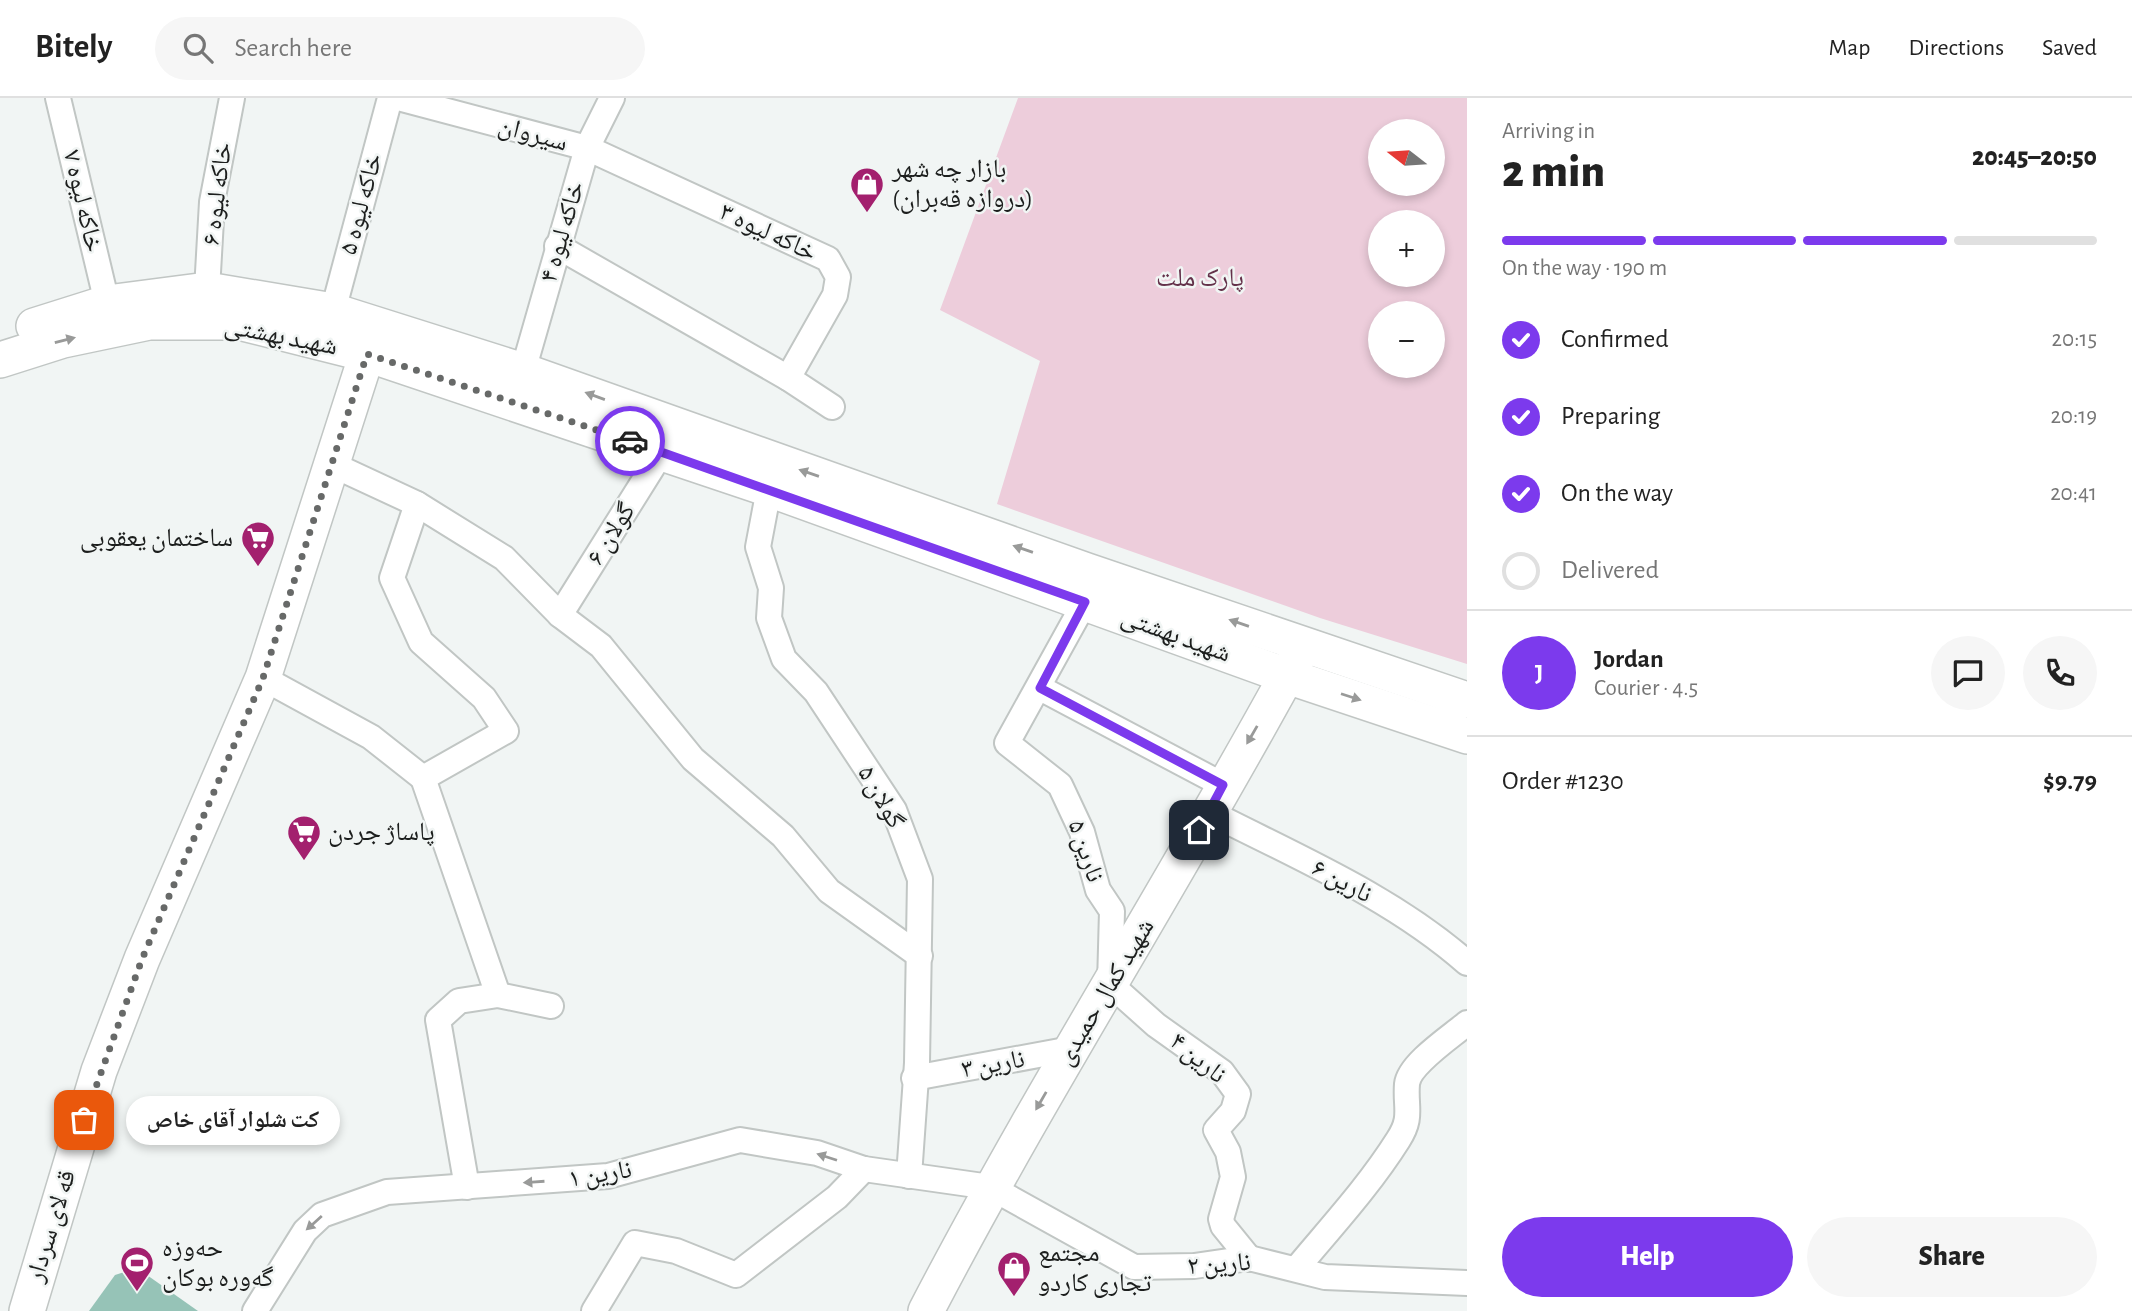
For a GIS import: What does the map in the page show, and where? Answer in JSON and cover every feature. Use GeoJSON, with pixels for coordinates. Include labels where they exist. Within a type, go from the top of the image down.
{"type":"FeatureCollection","features":[{"type":"Feature","properties":{"kind":"main road","name":"شهید بهشتی"},"geometry":{"type":"LineString","coordinates":[[0,336],[107,303],[207,290],[333,311],[523,371],[1467,701]]}},
{"type":"Feature","properties":{"kind":"main road","name":"شهید بهشتی"},"geometry":{"type":"LineString","coordinates":[[0,360],[63,341],[149,322],[239,322],[367,354],[769,489],[1287,676],[1467,736]]}},
{"type":"Feature","properties":{"kind":"main road","name":"قه لای سردار"},"geometry":{"type":"LineString","coordinates":[[27,1311],[99,1071],[142,959],[263,678],[367,354]]}},
{"type":"Feature","properties":{"kind":"main road","name":"شهید کمال حمیدی"},"geometry":{"type":"LineString","coordinates":[[926,1311],[990,1187],[1110,984],[1303,645]]}},
{"type":"Feature","properties":{"kind":"street","name":"خاکه لیوه ۷"},"geometry":{"type":"LineString","coordinates":[[58,98],[107,303]]}},
{"type":"Feature","properties":{"kind":"street","name":"خاکه لیوه ۶"},"geometry":{"type":"LineString","coordinates":[[207,290],[212,202],[232,98]]}},
{"type":"Feature","properties":{"kind":"street","name":"خاکه لیوه ۵"},"geometry":{"type":"LineString","coordinates":[[333,311],[390,98]]}},
{"type":"Feature","properties":{"kind":"street","name":"سیروان"},"geometry":{"type":"LineString","coordinates":[[398,98],[586,148]]}},
{"type":"Feature","properties":{"kind":"street","name":"خاکه لیوه ۴"},"geometry":{"type":"LineString","coordinates":[[523,371],[586,148],[612,98]]}},
{"type":"Feature","properties":{"kind":"street","name":"خاکه لیوه ۳"},"geometry":{"type":"LineString","coordinates":[[586,148],[828,259],[835,267],[838,277],[835,295],[788,378]]}},
{"type":"Feature","properties":{"kind":"street"},"geometry":{"type":"LineString","coordinates":[[557,246],[788,378],[832,407]]}},
{"type":"Feature","properties":{"kind":"street","name":"گولان ۶"},"geometry":{"type":"LineString","coordinates":[[561,615],[662,452]]}},
{"type":"Feature","properties":{"kind":"street"},"geometry":{"type":"LineString","coordinates":[[331,464],[417,504],[504,558],[561,615],[601,646],[693,759],[783,836],[830,891],[920,956]]}},
{"type":"Feature","properties":{"kind":"street","name":"گولان ۵"},"geometry":{"type":"LineString","coordinates":[[769,489],[758,547],[771,588],[769,618],[784,659],[816,692],[894,810],[920,879],[920,956],[909,1176]]}},
{"type":"Feature","properties":{"kind":"street"},"geometry":{"type":"LineString","coordinates":[[417,504],[392,578],[421,642],[484,698],[506,731],[423,778]]}},
{"type":"Feature","properties":{"kind":"street"},"geometry":{"type":"LineString","coordinates":[[1040,688],[1085,602]]}},
{"type":"Feature","properties":{"kind":"street"},"geometry":{"type":"LineString","coordinates":[[263,678],[371,737],[423,778],[498,995]]}},
{"type":"Feature","properties":{"kind":"street","name":"نارین ۵"},"geometry":{"type":"LineString","coordinates":[[1040,688],[1007,743],[1060,785],[1082,832],[1098,890],[1112,911],[1110,984]]}},
{"type":"Feature","properties":{"kind":"street","name":"نارین ۶"},"geometry":{"type":"LineString","coordinates":[[1040,688],[1441,940],[1467,963]]}},
{"type":"Feature","properties":{"kind":"street","name":"نارین ۴"},"geometry":{"type":"LineString","coordinates":[[1110,984],[1156,1025],[1222,1072],[1238,1094],[1233,1111],[1216,1130],[1228,1152],[1233,1177],[1221,1219],[1223,1226],[1249,1258]]}},
{"type":"Feature","properties":{"kind":"street"},"geometry":{"type":"LineString","coordinates":[[467,1187],[438,1020],[458,1001],[498,995],[551,1006]]}},
{"type":"Feature","properties":{"kind":"street"},"geometry":{"type":"LineString","coordinates":[[1297,1268],[1372,1178],[1400,1138],[1410,1118],[1407,1082],[1415,1067],[1467,1023]]}},
{"type":"Feature","properties":{"kind":"street","name":"نارین ۳"},"geometry":{"type":"LineString","coordinates":[[914,1078],[1071,1049]]}},
{"type":"Feature","properties":{"kind":"street","name":"نارین ۱"},"geometry":{"type":"LineString","coordinates":[[255,1311],[305,1231],[322,1215],[387,1192],[608,1176],[740,1140],[817,1153],[864,1169],[990,1187]]}},
{"type":"Feature","properties":{"kind":"street"},"geometry":{"type":"LineString","coordinates":[[594,1311],[635,1243],[676,1251],[736,1275],[837,1197],[864,1169]]}},
{"type":"Feature","properties":{"kind":"street","name":"نارین ۲"},"geometry":{"type":"LineString","coordinates":[[990,1187],[1134,1267],[1183,1267],[1249,1258],[1325,1277],[1467,1283]]}},
{"type":"Feature","properties":{"kind":"green space","name":"پارک ملت"},"geometry":{"type":"Polygon","coordinates":[[[1018,98],[1467,98],[1467,664],[1320,618],[997,504],[1040,361],[940,310],[1018,98]]]}},
{"type":"Feature","properties":{"kind":"shaded area","name":"حه‌وزه گه‌وره بوکان"},"geometry":{"type":"Polygon","coordinates":[[[137,1268],[198,1311],[89,1311],[115,1275],[137,1268]]]}},
{"type":"Feature","properties":{"kind":"way so far"},"geometry":{"type":"LineString","coordinates":[[84,1120],[99,1071],[142,959],[263,678],[367,354],[630,441]]}},
{"type":"Feature","properties":{"kind":"place","name":"بازار چه شهر (دروازه قه‌بران)"},"geometry":{"type":"Point","coordinates":[867,214]}},
{"type":"Feature","properties":{"kind":"place","name":"ساختمان یعقوبی"},"geometry":{"type":"Point","coordinates":[258,568]}},
{"type":"Feature","properties":{"kind":"place","name":"پاساژ جردن"},"geometry":{"type":"Point","coordinates":[304,862]}},
{"type":"Feature","properties":{"kind":"place","name":"کت شلوار آقای خاص"},"geometry":{"type":"Point","coordinates":[84,1120]}},
{"type":"Feature","properties":{"kind":"place","name":"حه‌وزه گه‌وره بوکان"},"geometry":{"type":"Point","coordinates":[137,1293]}},
{"type":"Feature","properties":{"kind":"place","name":"مجتمع تجاری کاردو"},"geometry":{"type":"Point","coordinates":[1014,1298]}},
{"type":"Feature","properties":{"kind":"route"},"geometry":{"type":"LineString","coordinates":[[630,441],[1085,602],[1040,688],[1223,785],[1199,830]]}}]}
